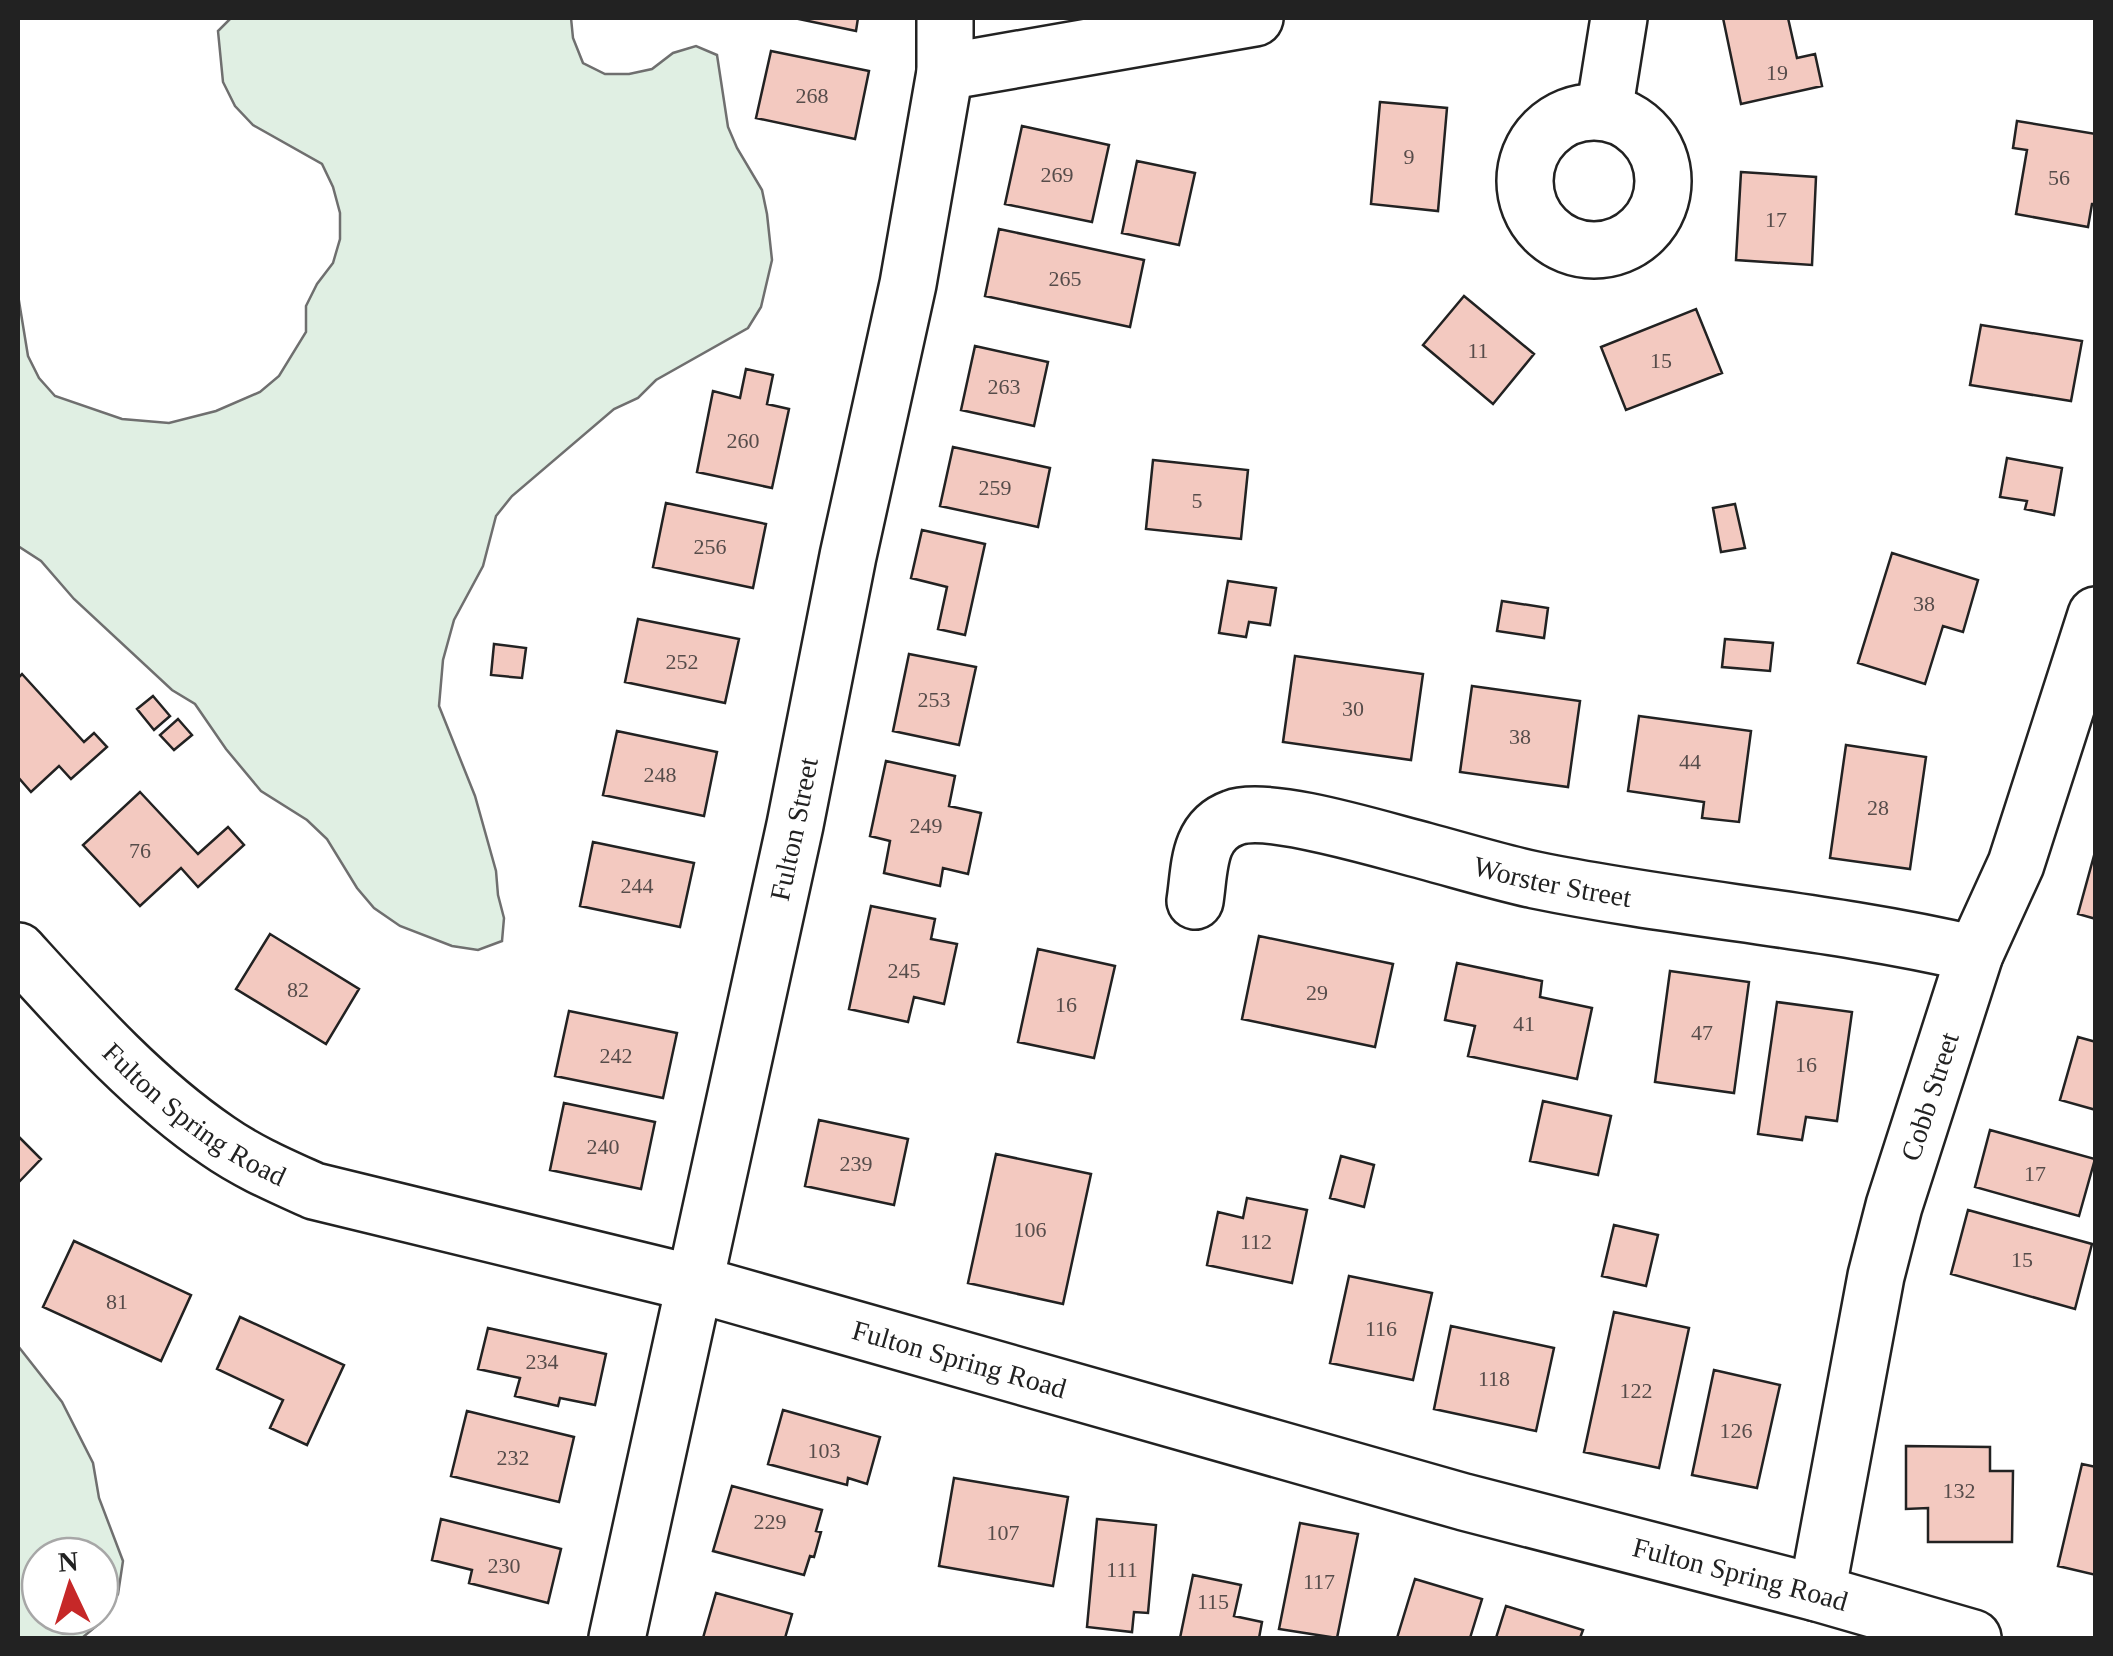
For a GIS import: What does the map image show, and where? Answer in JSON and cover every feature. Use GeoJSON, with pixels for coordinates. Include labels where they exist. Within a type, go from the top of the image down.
{"type":"FeatureCollection","features":[{"type":"Feature","properties":{"kind":"street","name":"Fulton Street"},"geometry":{"type":"LineString","coordinates":[[616,1638],[696,1284],[908,284],[945,72],[945,18]]}},
{"type":"Feature","properties":{"kind":"street"},"geometry":{"type":"LineString","coordinates":[[945,72],[1255,18]]}},
{"type":"Feature","properties":{"kind":"street"},"geometry":{"type":"LineString","coordinates":[[1604,112],[1619,18]]}},
{"type":"Feature","properties":{"kind":"street","name":"Cobb Street"},"geometry":{"type":"LineString","coordinates":[[1817,1593],[1884,1240],[1948,1030],[1975,954],[2016,864],[2096,615]]}},
{"type":"Feature","properties":{"kind":"street","name":"Worster Street"},"geometry":{"type":"LineString","coordinates":[[1195,901],[1208,835],[1234,817],[1253,815],[1367,836],[1537,880],[1853,928],[1975,954]]}},
{"type":"Feature","properties":{"kind":"street","name":"Fulton Spring Road"},"geometry":{"type":"LineString","coordinates":[[18,951],[158,1095],[218,1141],[260,1166],[314,1190],[696,1284],[1464,1502],[1817,1593],[1973,1638]]}},
{"type":"Feature","properties":{"kind":"green space"},"geometry":{"type":"Polygon","coordinates":[[[231,18],[571,18],[573,38],[583,63],[605,74],[652,69],[673,53],[696,46],[717,55],[728,127],[762,190],[772,260],[761,307],[748,328],[656,380],[638,398],[614,409],[512,496],[496,516],[483,566],[454,620],[443,660],[439,706],[475,796],[496,871],[504,918],[502,941],[478,950],[452,946],[400,926],[374,908],[327,839],[307,820],[261,791],[195,704],[172,690],[74,599],[41,561],[18,546],[18,295],[28,356],[39,378],[55,396],[122,419],[169,423],[216,411],[260,392],[279,376],[306,332],[306,306],[333,263],[340,239],[340,213],[322,164],[253,125],[235,106],[223,82],[218,31],[231,18]]]}},
{"type":"Feature","properties":{"kind":"green space"},"geometry":{"type":"Polygon","coordinates":[[[18,1346],[62,1402],[93,1463],[99,1498],[113,1536],[20,1536],[20,1636],[84,1636],[18,1638],[18,1346]]]}},
{"type":"Feature","properties":{"kind":"building"},"geometry":{"type":"Polygon","coordinates":[[[794,18],[858,18],[856,31],[794,18]]]}},
{"type":"Feature","properties":{"kind":"building"},"geometry":{"type":"Polygon","coordinates":[[[1723,18],[1788,18],[1797,58],[1815,54],[1822,86],[1741,104],[1723,18]]]}},
{"type":"Feature","properties":{"kind":"building"},"geometry":{"type":"Polygon","coordinates":[[[771,51],[869,71],[855,139],[756,118],[771,51]]]}},
{"type":"Feature","properties":{"kind":"building"},"geometry":{"type":"Polygon","coordinates":[[[1380,102],[1447,108],[1438,211],[1371,204],[1380,102]]]}},
{"type":"Feature","properties":{"kind":"building"},"geometry":{"type":"Polygon","coordinates":[[[2017,121],[2096,134],[2096,204],[2092,204],[2088,227],[2016,214],[2027,150],[2013,148],[2017,121]]]}},
{"type":"Feature","properties":{"kind":"building"},"geometry":{"type":"Polygon","coordinates":[[[1022,126],[1109,145],[1092,222],[1005,204],[1022,126]]]}},
{"type":"Feature","properties":{"kind":"building"},"geometry":{"type":"Polygon","coordinates":[[[1137,161],[1195,173],[1179,245],[1122,233],[1137,161]]]}},
{"type":"Feature","properties":{"kind":"building"},"geometry":{"type":"Polygon","coordinates":[[[1741,172],[1816,177],[1812,265],[1736,260],[1741,172]]]}},
{"type":"Feature","properties":{"kind":"building"},"geometry":{"type":"Polygon","coordinates":[[[999,229],[1144,260],[1130,327],[985,296],[999,229]]]}},
{"type":"Feature","properties":{"kind":"building"},"geometry":{"type":"Polygon","coordinates":[[[1464,296],[1534,354],[1493,404],[1423,345],[1464,296]]]}},
{"type":"Feature","properties":{"kind":"building"},"geometry":{"type":"Polygon","coordinates":[[[1696,309],[1722,373],[1626,410],[1601,347],[1696,309]]]}},
{"type":"Feature","properties":{"kind":"building"},"geometry":{"type":"Polygon","coordinates":[[[1981,325],[2082,341],[2071,401],[1970,385],[1981,325]]]}},
{"type":"Feature","properties":{"kind":"building"},"geometry":{"type":"Polygon","coordinates":[[[975,346],[1048,362],[1034,426],[961,410],[975,346]]]}},
{"type":"Feature","properties":{"kind":"building"},"geometry":{"type":"Polygon","coordinates":[[[746,369],[773,375],[767,404],[789,409],[772,488],[697,472],[713,391],[740,398],[746,369]]]}},
{"type":"Feature","properties":{"kind":"building"},"geometry":{"type":"Polygon","coordinates":[[[953,447],[1050,468],[1038,527],[940,506],[953,447]]]}},
{"type":"Feature","properties":{"kind":"building"},"geometry":{"type":"Polygon","coordinates":[[[2007,458],[2062,468],[2054,515],[2025,509],[2027,501],[2000,497],[2007,458]]]}},
{"type":"Feature","properties":{"kind":"building"},"geometry":{"type":"Polygon","coordinates":[[[1153,460],[1248,470],[1241,539],[1146,529],[1153,460]]]}},
{"type":"Feature","properties":{"kind":"building"},"geometry":{"type":"Polygon","coordinates":[[[666,503],[766,524],[753,588],[653,567],[666,503]]]}},
{"type":"Feature","properties":{"kind":"building"},"geometry":{"type":"Polygon","coordinates":[[[1735,504],[1745,548],[1721,552],[1713,508],[1735,504]]]}},
{"type":"Feature","properties":{"kind":"building"},"geometry":{"type":"Polygon","coordinates":[[[922,530],[985,544],[965,635],[938,629],[947,587],[911,578],[922,530]]]}},
{"type":"Feature","properties":{"kind":"building"},"geometry":{"type":"Polygon","coordinates":[[[1892,553],[1978,580],[1963,632],[1943,626],[1925,684],[1858,663],[1892,553]]]}},
{"type":"Feature","properties":{"kind":"building"},"geometry":{"type":"Polygon","coordinates":[[[1228,581],[1276,588],[1270,625],[1249,622],[1246,637],[1219,633],[1228,581]]]}},
{"type":"Feature","properties":{"kind":"building"},"geometry":{"type":"Polygon","coordinates":[[[1502,601],[1548,608],[1544,638],[1497,631],[1502,601]]]}},
{"type":"Feature","properties":{"kind":"building"},"geometry":{"type":"Polygon","coordinates":[[[638,619],[739,639],[725,703],[625,682],[638,619]]]}},
{"type":"Feature","properties":{"kind":"building"},"geometry":{"type":"Polygon","coordinates":[[[1725,639],[1773,643],[1770,671],[1722,667],[1725,639]]]}},
{"type":"Feature","properties":{"kind":"building"},"geometry":{"type":"Polygon","coordinates":[[[494,644],[526,648],[522,678],[491,675],[494,644]]]}},
{"type":"Feature","properties":{"kind":"building"},"geometry":{"type":"Polygon","coordinates":[[[909,654],[976,667],[959,745],[893,731],[909,654]]]}},
{"type":"Feature","properties":{"kind":"building"},"geometry":{"type":"Polygon","coordinates":[[[1295,656],[1423,674],[1411,760],[1283,742],[1295,656]]]}},
{"type":"Feature","properties":{"kind":"building"},"geometry":{"type":"Polygon","coordinates":[[[22,674],[84,742],[94,733],[107,747],[71,779],[59,766],[31,792],[18,777],[18,678],[22,674]]]}},
{"type":"Feature","properties":{"kind":"building"},"geometry":{"type":"Polygon","coordinates":[[[1472,686],[1580,701],[1568,787],[1460,772],[1472,686]]]}},
{"type":"Feature","properties":{"kind":"building"},"geometry":{"type":"Polygon","coordinates":[[[153,696],[170,716],[154,730],[137,709],[153,696]]]}},
{"type":"Feature","properties":{"kind":"building"},"geometry":{"type":"Polygon","coordinates":[[[1639,716],[1751,731],[1739,822],[1702,818],[1704,802],[1628,791],[1639,716]]]}},
{"type":"Feature","properties":{"kind":"building"},"geometry":{"type":"Polygon","coordinates":[[[178,719],[192,735],[174,750],[160,735],[178,719]]]}},
{"type":"Feature","properties":{"kind":"building"},"geometry":{"type":"Polygon","coordinates":[[[617,731],[717,752],[704,816],[603,795],[617,731]]]}},
{"type":"Feature","properties":{"kind":"building"},"geometry":{"type":"Polygon","coordinates":[[[1846,745],[1926,757],[1910,869],[1830,858],[1846,745]]]}},
{"type":"Feature","properties":{"kind":"building"},"geometry":{"type":"Polygon","coordinates":[[[886,761],[955,776],[949,806],[981,813],[968,874],[943,868],[940,886],[884,873],[890,841],[870,836],[886,761]]]}},
{"type":"Feature","properties":{"kind":"building"},"geometry":{"type":"Polygon","coordinates":[[[140,792],[198,854],[228,827],[244,845],[198,887],[181,868],[140,906],[83,845],[140,792]]]}},
{"type":"Feature","properties":{"kind":"building"},"geometry":{"type":"Polygon","coordinates":[[[593,842],[694,863],[680,927],[580,906],[593,842]]]}},
{"type":"Feature","properties":{"kind":"building"},"geometry":{"type":"Polygon","coordinates":[[[2096,852],[2096,919],[2078,914],[2096,852]]]}},
{"type":"Feature","properties":{"kind":"building"},"geometry":{"type":"Polygon","coordinates":[[[871,906],[935,919],[931,939],[957,944],[944,1004],[914,997],[908,1022],[849,1009],[871,906]]]}},
{"type":"Feature","properties":{"kind":"building"},"geometry":{"type":"Polygon","coordinates":[[[270,934],[359,989],[326,1044],[236,989],[270,934]]]}},
{"type":"Feature","properties":{"kind":"building"},"geometry":{"type":"Polygon","coordinates":[[[1259,936],[1393,964],[1375,1047],[1242,1019],[1259,936]]]}},
{"type":"Feature","properties":{"kind":"building"},"geometry":{"type":"Polygon","coordinates":[[[1038,949],[1115,966],[1094,1058],[1018,1042],[1038,949]]]}},
{"type":"Feature","properties":{"kind":"building"},"geometry":{"type":"Polygon","coordinates":[[[1457,963],[1542,981],[1540,997],[1592,1008],[1577,1079],[1468,1056],[1475,1026],[1445,1020],[1457,963]]]}},
{"type":"Feature","properties":{"kind":"building"},"geometry":{"type":"Polygon","coordinates":[[[1670,971],[1749,982],[1734,1093],[1655,1082],[1670,971]]]}},
{"type":"Feature","properties":{"kind":"building"},"geometry":{"type":"Polygon","coordinates":[[[1777,1002],[1852,1012],[1837,1121],[1806,1117],[1802,1140],[1758,1134],[1777,1002]]]}},
{"type":"Feature","properties":{"kind":"building"},"geometry":{"type":"Polygon","coordinates":[[[569,1011],[677,1033],[663,1098],[555,1076],[569,1011]]]}},
{"type":"Feature","properties":{"kind":"building"},"geometry":{"type":"Polygon","coordinates":[[[2078,1037],[2096,1042],[2096,1110],[2060,1100],[2078,1037]]]}},
{"type":"Feature","properties":{"kind":"building"},"geometry":{"type":"Polygon","coordinates":[[[1543,1101],[1611,1116],[1598,1175],[1530,1161],[1543,1101]]]}},
{"type":"Feature","properties":{"kind":"building"},"geometry":{"type":"Polygon","coordinates":[[[564,1103],[655,1122],[641,1189],[550,1170],[564,1103]]]}},
{"type":"Feature","properties":{"kind":"building"},"geometry":{"type":"Polygon","coordinates":[[[819,1120],[908,1139],[894,1205],[805,1186],[819,1120]]]}},
{"type":"Feature","properties":{"kind":"building"},"geometry":{"type":"Polygon","coordinates":[[[1990,1130],[2095,1159],[2079,1216],[1975,1187],[1990,1130]]]}},
{"type":"Feature","properties":{"kind":"building"},"geometry":{"type":"Polygon","coordinates":[[[18,1136],[41,1159],[18,1183],[18,1136]]]}},
{"type":"Feature","properties":{"kind":"building"},"geometry":{"type":"Polygon","coordinates":[[[996,1154],[1091,1174],[1063,1304],[968,1283],[996,1154]]]}},
{"type":"Feature","properties":{"kind":"building"},"geometry":{"type":"Polygon","coordinates":[[[1341,1156],[1374,1165],[1364,1207],[1330,1198],[1341,1156]]]}},
{"type":"Feature","properties":{"kind":"building"},"geometry":{"type":"Polygon","coordinates":[[[1247,1198],[1307,1210],[1292,1283],[1207,1265],[1218,1212],[1243,1218],[1247,1198]]]}},
{"type":"Feature","properties":{"kind":"building"},"geometry":{"type":"Polygon","coordinates":[[[1968,1210],[2092,1244],[2075,1309],[1951,1274],[1968,1210]]]}},
{"type":"Feature","properties":{"kind":"building"},"geometry":{"type":"Polygon","coordinates":[[[1614,1225],[1658,1235],[1646,1286],[1602,1276],[1614,1225]]]}},
{"type":"Feature","properties":{"kind":"building"},"geometry":{"type":"Polygon","coordinates":[[[74,1241],[191,1295],[161,1361],[43,1307],[74,1241]]]}},
{"type":"Feature","properties":{"kind":"building"},"geometry":{"type":"Polygon","coordinates":[[[1349,1276],[1432,1293],[1413,1380],[1330,1363],[1349,1276]]]}},
{"type":"Feature","properties":{"kind":"building"},"geometry":{"type":"Polygon","coordinates":[[[1614,1312],[1689,1328],[1659,1468],[1584,1452],[1614,1312]]]}},
{"type":"Feature","properties":{"kind":"building"},"geometry":{"type":"Polygon","coordinates":[[[240,1317],[344,1365],[307,1445],[270,1428],[283,1400],[217,1369],[240,1317]]]}},
{"type":"Feature","properties":{"kind":"building"},"geometry":{"type":"Polygon","coordinates":[[[1451,1326],[1554,1348],[1536,1431],[1434,1409],[1451,1326]]]}},
{"type":"Feature","properties":{"kind":"building"},"geometry":{"type":"Polygon","coordinates":[[[488,1328],[606,1354],[595,1405],[560,1398],[558,1406],[515,1396],[520,1378],[478,1369],[488,1328]]]}},
{"type":"Feature","properties":{"kind":"building"},"geometry":{"type":"Polygon","coordinates":[[[1714,1370],[1780,1385],[1757,1488],[1692,1475],[1714,1370]]]}},
{"type":"Feature","properties":{"kind":"building"},"geometry":{"type":"Polygon","coordinates":[[[783,1410],[880,1437],[867,1484],[848,1478],[847,1485],[768,1464],[783,1410]]]}},
{"type":"Feature","properties":{"kind":"building"},"geometry":{"type":"Polygon","coordinates":[[[467,1411],[574,1437],[559,1502],[451,1476],[467,1411]]]}},
{"type":"Feature","properties":{"kind":"building"},"geometry":{"type":"Polygon","coordinates":[[[1906,1446],[1990,1447],[1990,1471],[2013,1471],[2012,1542],[1928,1542],[1928,1508],[1906,1509],[1906,1446]]]}},
{"type":"Feature","properties":{"kind":"building"},"geometry":{"type":"Polygon","coordinates":[[[2082,1464],[2096,1467],[2096,1575],[2058,1566],[2082,1464]]]}},
{"type":"Feature","properties":{"kind":"building"},"geometry":{"type":"Polygon","coordinates":[[[954,1478],[1068,1497],[1053,1586],[939,1566],[954,1478]]]}},
{"type":"Feature","properties":{"kind":"building"},"geometry":{"type":"Polygon","coordinates":[[[732,1486],[822,1510],[816,1531],[821,1532],[804,1575],[713,1551],[732,1486]]]}},
{"type":"Feature","properties":{"kind":"building"},"geometry":{"type":"Polygon","coordinates":[[[441,1519],[561,1549],[548,1603],[469,1583],[472,1570],[432,1560],[441,1519]]]}},
{"type":"Feature","properties":{"kind":"building"},"geometry":{"type":"Polygon","coordinates":[[[1097,1519],[1156,1525],[1148,1613],[1134,1612],[1132,1632],[1087,1627],[1097,1519]]]}},
{"type":"Feature","properties":{"kind":"building"},"geometry":{"type":"Polygon","coordinates":[[[1300,1523],[1358,1534],[1337,1638],[1279,1629],[1300,1523]]]}},
{"type":"Feature","properties":{"kind":"building"},"geometry":{"type":"Polygon","coordinates":[[[1193,1575],[1241,1585],[1234,1616],[1262,1622],[1259,1638],[1180,1638],[1193,1575]]]}},
{"type":"Feature","properties":{"kind":"building"},"geometry":{"type":"Polygon","coordinates":[[[1415,1579],[1482,1599],[1470,1638],[1397,1638],[1415,1579]]]}},
{"type":"Feature","properties":{"kind":"building"},"geometry":{"type":"Polygon","coordinates":[[[716,1593],[792,1614],[785,1638],[703,1638],[716,1593]]]}},
{"type":"Feature","properties":{"kind":"building"},"geometry":{"type":"Polygon","coordinates":[[[1506,1606],[1583,1630],[1580,1638],[1496,1638],[1506,1606]]]}}]}
